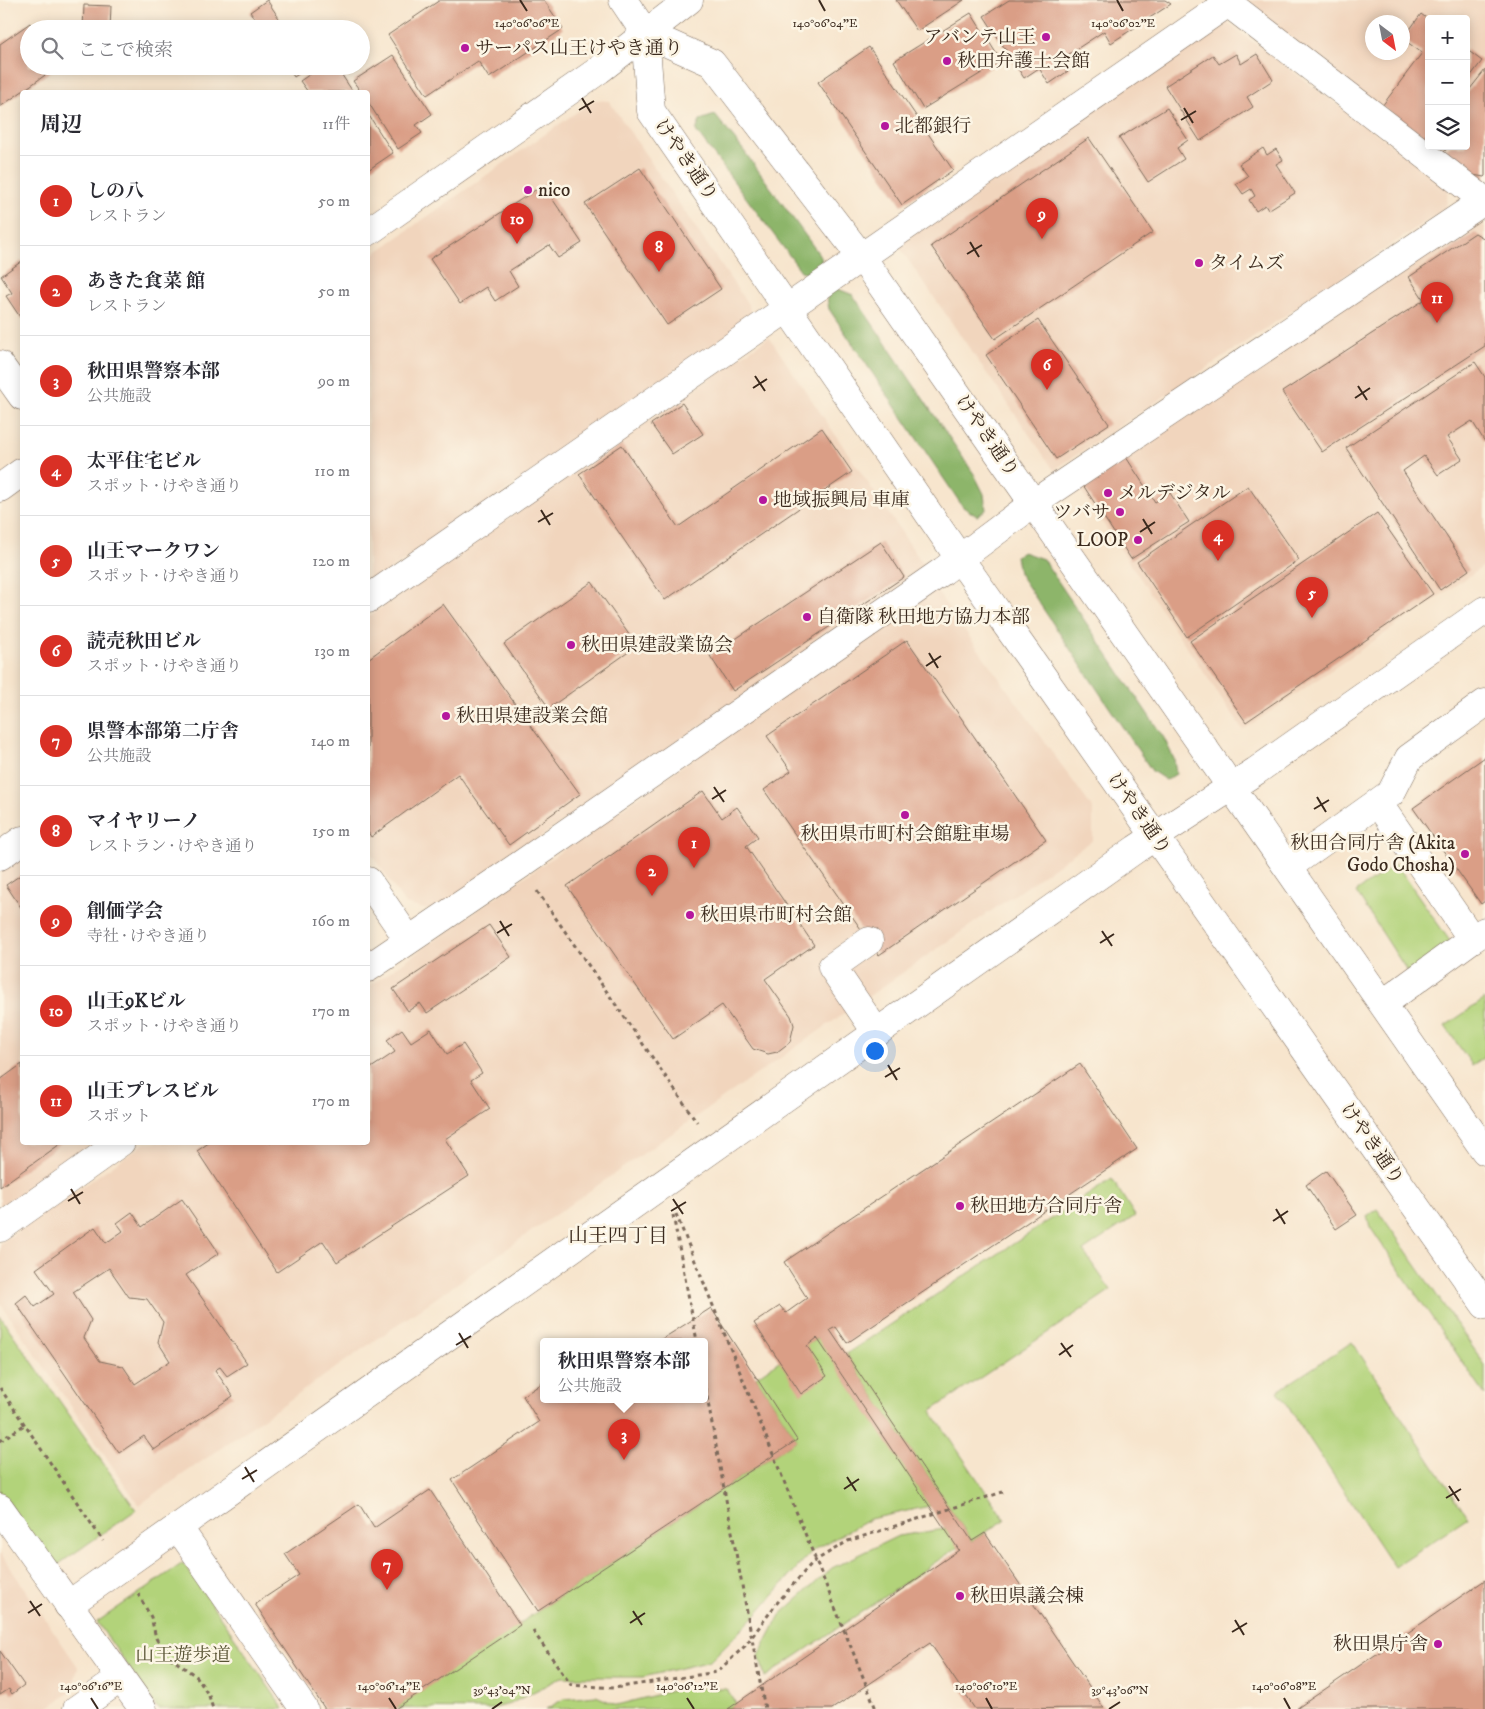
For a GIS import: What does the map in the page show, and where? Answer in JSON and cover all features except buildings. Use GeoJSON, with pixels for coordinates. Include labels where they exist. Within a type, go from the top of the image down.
{"type":"FeatureCollection","features":[{"type":"Feature","properties":{"kind":"street"},"geometry":{"type":"LineString","coordinates":[[622,0],[645,33]]}},
{"type":"Feature","properties":{"kind":"street"},"geometry":{"type":"LineString","coordinates":[[370,231],[599,70],[689,0]]}},
{"type":"Feature","properties":{"kind":"street"},"geometry":{"type":"LineString","coordinates":[[370,598],[788,307],[863,258],[1226,2],[1485,201],[1034,503],[960,559],[520,865],[408,939],[370,967]]}},
{"type":"Feature","properties":{"kind":"street","name":"けやき通り"},"geometry":{"type":"LineString","coordinates":[[1483,1144],[1289,866],[1232,788],[863,258],[712,63],[645,33],[651,111],[960,559],[1485,1304]]}},
{"type":"Feature","properties":{"kind":"street"},"geometry":{"type":"LineString","coordinates":[[0,365],[20,393]]}},
{"type":"Feature","properties":{"kind":"street"},"geometry":{"type":"LineString","coordinates":[[0,488],[20,473]]}},
{"type":"Feature","properties":{"kind":"street"},"geometry":{"type":"LineString","coordinates":[[68,1606],[1154,836],[1232,788],[1485,610]]}},
{"type":"Feature","properties":{"kind":"street"},"geometry":{"type":"LineString","coordinates":[[1289,866],[1391,793],[1409,758],[1485,703]]}},
{"type":"Feature","properties":{"kind":"street"},"geometry":{"type":"LineString","coordinates":[[1378,803],[1479,935],[1384,1003]]}},
{"type":"Feature","properties":{"kind":"street"},"geometry":{"type":"LineString","coordinates":[[0,856],[20,841]]}},
{"type":"Feature","properties":{"kind":"street"},"geometry":{"type":"LineString","coordinates":[[370,884],[408,939]]}},
{"type":"Feature","properties":{"kind":"street"},"geometry":{"type":"LineString","coordinates":[[869,941],[832,967],[876,1033]]}},
{"type":"Feature","properties":{"kind":"street"},"geometry":{"type":"LineString","coordinates":[[0,1228],[117,1145]]}},
{"type":"Feature","properties":{"kind":"street"},"geometry":{"type":"LineString","coordinates":[[0,1508],[143,1709]]}},
{"type":"Feature","properties":{"kind":"street"},"geometry":{"type":"LineString","coordinates":[[178,1527],[304,1709]]}},
{"type":"Feature","properties":{"kind":"street"},"geometry":{"type":"LineString","coordinates":[[77,1709],[121,1678]]}},
{"type":"Feature","properties":{"kind":"path"},"geometry":{"type":"LineString","coordinates":[[520,865],[714,1148]]}},
{"type":"Feature","properties":{"kind":"path"},"geometry":{"type":"LineString","coordinates":[[696,1338],[673,1209],[876,1709]]}},
{"type":"Feature","properties":{"kind":"path"},"geometry":{"type":"LineString","coordinates":[[0,1388],[121,1568]]}},
{"type":"Feature","properties":{"kind":"path"},"geometry":{"type":"LineString","coordinates":[[708,1403],[764,1709]]}},
{"type":"Feature","properties":{"kind":"path"},"geometry":{"type":"LineString","coordinates":[[0,1441],[24,1425]]}},
{"type":"Feature","properties":{"kind":"path"},"geometry":{"type":"LineString","coordinates":[[533,1631],[571,1685],[614,1688],[717,1672],[745,1646],[777,1603],[813,1562],[848,1541],[1003,1492]]}},
{"type":"Feature","properties":{"kind":"path"},"geometry":{"type":"LineString","coordinates":[[138,1594],[151,1617],[156,1638],[164,1652],[197,1676],[209,1696],[213,1709]]}},
{"type":"Feature","properties":{"kind":"shaded area"},"geometry":{"type":"Polygon","coordinates":[[[1242,0],[1485,0],[1485,183],[1474,182],[1433,150],[1470,150],[1470,15],[1425,15],[1425,144],[1242,0]]]}},
{"type":"Feature","properties":{"kind":"shaded area"},"geometry":{"type":"Polygon","coordinates":[[[1222,19],[1448,187],[1446,208],[1054,470],[897,244],[1222,19]]]}},
{"type":"Feature","properties":{"kind":"shaded area"},"geometry":{"type":"Polygon","coordinates":[[[594,100],[609,101],[749,306],[752,321],[370,584],[370,257],[594,100]]]}},
{"type":"Feature","properties":{"kind":"shaded area"},"geometry":{"type":"Polygon","coordinates":[[[1471,224],[1485,226],[1485,565],[1243,730],[1075,482],[1471,224]]]}},
{"type":"Feature","properties":{"kind":"shaded area"},"geometry":{"type":"Polygon","coordinates":[[[769,337],[927,570],[433,911],[405,904],[370,852],[370,616],[769,337]]]}},
{"type":"Feature","properties":{"kind":"shaded area"},"geometry":{"type":"Polygon","coordinates":[[[935,589],[1093,809],[1093,840],[139,1505],[0,1303],[0,1244],[142,1145],[370,1145],[370,986],[935,589]]]}},
{"type":"Feature","properties":{"kind":"shaded area"},"geometry":{"type":"Polygon","coordinates":[[[20,857],[20,1145],[100,1145],[0,1216],[0,871],[20,857]]]}},
{"type":"Feature","properties":{"kind":"shaded area"},"geometry":{"type":"Polygon","coordinates":[[[0,1553],[78,1667],[72,1691],[46,1709],[0,1709],[0,1553]]]}},
{"type":"Feature","properties":{"kind":"green space"},"geometry":{"type":"Polygon","coordinates":[[[715,115],[744,151],[821,257],[824,273],[817,279],[801,271],[696,131],[700,120],[715,115]]]}},
{"type":"Feature","properties":{"kind":"green space"},"geometry":{"type":"Polygon","coordinates":[[[833,287],[853,295],[974,474],[984,494],[986,510],[977,516],[963,507],[829,309],[826,292],[833,287]]]}},
{"type":"Feature","properties":{"kind":"green space"},"geometry":{"type":"Polygon","coordinates":[[[1023,552],[1043,559],[1164,738],[1174,759],[1176,774],[1166,780],[1152,771],[1019,573],[1016,556],[1023,552]]]}},
{"type":"Feature","properties":{"kind":"green space"},"geometry":{"type":"Polygon","coordinates":[[[1396,864],[1452,944],[1409,974],[1356,892],[1396,864]]]}},
{"type":"Feature","properties":{"kind":"green space"},"geometry":{"type":"Polygon","coordinates":[[[1485,999],[1485,1057],[1472,1065],[1445,1026],[1485,999]]]}},
{"type":"Feature","properties":{"kind":"green space"},"geometry":{"type":"Polygon","coordinates":[[[1112,1179],[1135,1216],[1083,1251],[1111,1290],[931,1411],[1005,1520],[972,1541],[846,1354],[1112,1179]]]}},
{"type":"Feature","properties":{"kind":"green space"},"geometry":{"type":"Polygon","coordinates":[[[1377,1209],[1485,1365],[1485,1395],[1370,1227],[1367,1216],[1377,1209]]]}},
{"type":"Feature","properties":{"kind":"green space"},"geometry":{"type":"Polygon","coordinates":[[[0,1316],[136,1510],[53,1568],[0,1491],[0,1316]]]}},
{"type":"Feature","properties":{"kind":"green space"},"geometry":{"type":"Polygon","coordinates":[[[818,1338],[930,1506],[870,1519],[812,1551],[749,1622],[710,1661],[643,1677],[562,1677],[510,1704],[490,1709],[396,1708],[538,1611],[797,1440],[756,1377],[818,1338]]]}},
{"type":"Feature","properties":{"kind":"green space"},"geometry":{"type":"Polygon","coordinates":[[[1352,1342],[1468,1518],[1394,1567],[1278,1391],[1352,1342]]]}},
{"type":"Feature","properties":{"kind":"green space"},"geometry":{"type":"Polygon","coordinates":[[[945,1529],[958,1547],[765,1677],[759,1655],[780,1615],[832,1568],[898,1536],[945,1529]]]}},
{"type":"Feature","properties":{"kind":"green space","name":"山王遊歩道"},"geometry":{"type":"Polygon","coordinates":[[[183,1563],[284,1709],[158,1709],[97,1622],[183,1563]]]}},
{"type":"Feature","properties":{"kind":"green space"},"geometry":{"type":"Polygon","coordinates":[[[683,1688],[727,1689],[736,1704],[728,1709],[546,1709],[564,1699],[596,1696],[617,1705],[683,1688]]]}},
{"type":"Feature","properties":{"kind":"place","name":"アバンテ山王"},"geometry":{"type":"Point","coordinates":[1046,37]}},
{"type":"Feature","properties":{"kind":"place","name":"サーパス山王けやき通り"},"geometry":{"type":"Point","coordinates":[465,48]}},
{"type":"Feature","properties":{"kind":"place","name":"秋田弁護士会館"},"geometry":{"type":"Point","coordinates":[947,61]}},
{"type":"Feature","properties":{"kind":"place","name":"北都銀行"},"geometry":{"type":"Point","coordinates":[885,126]}},
{"type":"Feature","properties":{"kind":"place","name":"nico"},"geometry":{"type":"Point","coordinates":[528,190]}},
{"type":"Feature","properties":{"kind":"place","name":"創価学会"},"geometry":{"type":"Point","coordinates":[1042,239]}},
{"type":"Feature","properties":{"kind":"place","name":"山王9Kビル"},"geometry":{"type":"Point","coordinates":[517,244]}},
{"type":"Feature","properties":{"kind":"place","name":"タイムズ"},"geometry":{"type":"Point","coordinates":[1199,263]}},
{"type":"Feature","properties":{"kind":"place","name":"マイヤリーノ"},"geometry":{"type":"Point","coordinates":[659,272]}},
{"type":"Feature","properties":{"kind":"place","name":"山王プレスビル"},"geometry":{"type":"Point","coordinates":[1437,323]}},
{"type":"Feature","properties":{"kind":"place","name":"読売秋田ビル"},"geometry":{"type":"Point","coordinates":[1047,390]}},
{"type":"Feature","properties":{"kind":"place","name":"メルデジタル"},"geometry":{"type":"Point","coordinates":[1108,493]}},
{"type":"Feature","properties":{"kind":"place","name":"地域振興局 車庫"},"geometry":{"type":"Point","coordinates":[763,500]}},
{"type":"Feature","properties":{"kind":"place","name":"ツバサ"},"geometry":{"type":"Point","coordinates":[1120,512]}},
{"type":"Feature","properties":{"kind":"place","name":"LOOP"},"geometry":{"type":"Point","coordinates":[1138,540]}},
{"type":"Feature","properties":{"kind":"place","name":"太平住宅ビル"},"geometry":{"type":"Point","coordinates":[1218,561]}},
{"type":"Feature","properties":{"kind":"place","name":"自衛隊 秋田地方協力本部"},"geometry":{"type":"Point","coordinates":[807,617]}},
{"type":"Feature","properties":{"kind":"place","name":"山王マークワン"},"geometry":{"type":"Point","coordinates":[1312,618]}},
{"type":"Feature","properties":{"kind":"place","name":"秋田県建設業協会"},"geometry":{"type":"Point","coordinates":[571,645]}},
{"type":"Feature","properties":{"kind":"place","name":"秋田県建設業会館"},"geometry":{"type":"Point","coordinates":[446,716]}},
{"type":"Feature","properties":{"kind":"place","name":"秋田県市町村会館駐車場"},"geometry":{"type":"Point","coordinates":[905,815]}},
{"type":"Feature","properties":{"kind":"place","name":"秋田合同庁舎 (Akita Godo Chosha)"},"geometry":{"type":"Point","coordinates":[1465,854]}},
{"type":"Feature","properties":{"kind":"place","name":"しの八"},"geometry":{"type":"Point","coordinates":[694,868]}},
{"type":"Feature","properties":{"kind":"place","name":"あきた食菜 館"},"geometry":{"type":"Point","coordinates":[652,896]}},
{"type":"Feature","properties":{"kind":"place","name":"秋田県市町村会館"},"geometry":{"type":"Point","coordinates":[690,915]}},
{"type":"Feature","properties":{"kind":"place","name":"秋田地方合同庁舎"},"geometry":{"type":"Point","coordinates":[960,1206]}},
{"type":"Feature","properties":{"kind":"place","name":"秋田県警察本部"},"geometry":{"type":"Point","coordinates":[624,1460]}},
{"type":"Feature","properties":{"kind":"place","name":"県警本部第二庁舎"},"geometry":{"type":"Point","coordinates":[387,1590]}},
{"type":"Feature","properties":{"kind":"place","name":"秋田県議会棟"},"geometry":{"type":"Point","coordinates":[960,1596]}},
{"type":"Feature","properties":{"kind":"place","name":"秋田県庁舎"},"geometry":{"type":"Point","coordinates":[1438,1644]}},
{"type":"Feature","properties":{"kind":"district","name":"山王四丁目"},"geometry":{"type":"Point","coordinates":[618,1236]}}]}
